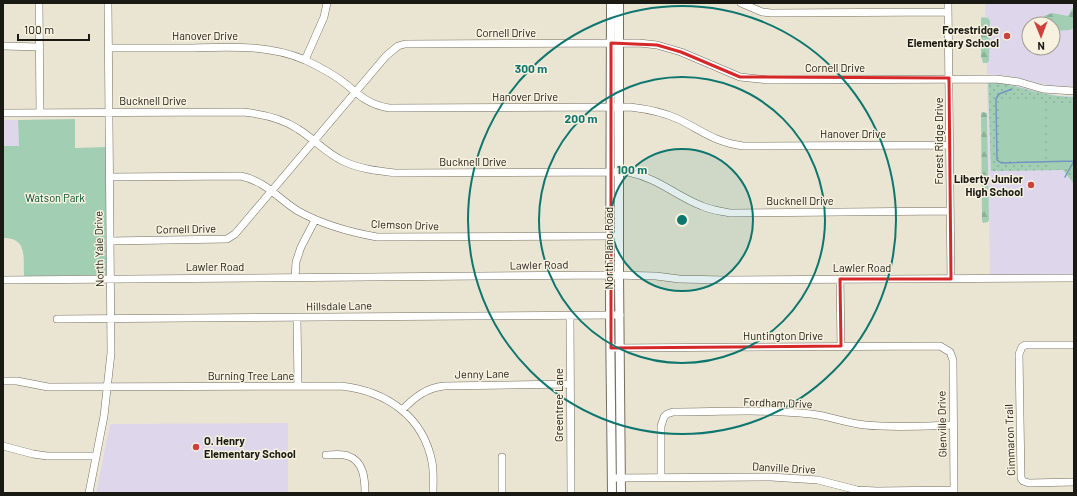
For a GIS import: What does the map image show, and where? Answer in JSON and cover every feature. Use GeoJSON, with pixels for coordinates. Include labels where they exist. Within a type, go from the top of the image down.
{"type":"FeatureCollection","features":[{"type":"Feature","properties":{"kind":"main road","name":"North Plano Road"},"geometry":{"type":"LineString","coordinates":[[611,3],[620,107],[620,236],[610,316],[612,348],[612,493]]}},
{"type":"Feature","properties":{"kind":"main road","name":"North Plano Road"},"geometry":{"type":"LineString","coordinates":[[619,3],[611,107],[611,236],[620,315],[622,493]]}},
{"type":"Feature","properties":{"kind":"street"},"geometry":{"type":"LineString","coordinates":[[39,3],[40,113]]}},
{"type":"Feature","properties":{"kind":"street","name":"North Yale Drive"},"geometry":{"type":"LineString","coordinates":[[89,493],[104,416],[111,353],[108,3]]}},
{"type":"Feature","properties":{"kind":"street"},"geometry":{"type":"LineString","coordinates":[[305,60],[324,17],[327,3]]}},
{"type":"Feature","properties":{"kind":"street"},"geometry":{"type":"LineString","coordinates":[[742,3],[762,12],[771,13],[948,12]]}},
{"type":"Feature","properties":{"kind":"street","name":"Forest Ridge Drive"},"geometry":{"type":"LineString","coordinates":[[948,3],[951,279]]}},
{"type":"Feature","properties":{"kind":"street","name":"Cornell Drive"},"geometry":{"type":"LineString","coordinates":[[110,241],[227,240],[235,234],[391,51],[398,46],[406,44],[615,43],[657,45],[681,52],[740,77],[768,80],[983,78],[1012,80],[1043,89],[1074,92]]}},
{"type":"Feature","properties":{"kind":"street"},"geometry":{"type":"LineString","coordinates":[[3,46],[40,47]]}},
{"type":"Feature","properties":{"kind":"street","name":"Hanover Drive"},"geometry":{"type":"LineString","coordinates":[[109,48],[257,48],[288,54],[305,60],[328,72],[347,85],[355,93],[378,106],[389,108],[620,107],[650,109],[678,119],[718,140],[743,146],[950,145]]}},
{"type":"Feature","properties":{"kind":"street","name":"Bucknell Drive"},"geometry":{"type":"LineString","coordinates":[[3,113],[244,112],[264,114],[298,128],[329,154],[343,162],[373,171],[628,172],[642,174],[702,206],[730,213],[950,211]]}},
{"type":"Feature","properties":{"kind":"street","name":"Clemson Drive"},"geometry":{"type":"LineString","coordinates":[[110,177],[241,176],[251,178],[261,182],[298,211],[315,220],[344,230],[377,237],[620,236]]}},
{"type":"Feature","properties":{"kind":"street"},"geometry":{"type":"LineString","coordinates":[[295,278],[296,262],[315,220]]}},
{"type":"Feature","properties":{"kind":"street","name":"Lawler Road"},"geometry":{"type":"LineString","coordinates":[[3,280],[615,275],[656,276],[679,279],[1074,278]]}},
{"type":"Feature","properties":{"kind":"street"},"geometry":{"type":"LineString","coordinates":[[840,279],[841,346]]}},
{"type":"Feature","properties":{"kind":"street","name":"Hillsdale Lane"},"geometry":{"type":"LineString","coordinates":[[57,319],[620,315]]}},
{"type":"Feature","properties":{"kind":"street","name":"Greentree Lane"},"geometry":{"type":"LineString","coordinates":[[570,316],[571,493]]}},
{"type":"Feature","properties":{"kind":"street"},"geometry":{"type":"LineString","coordinates":[[297,318],[298,386]]}},
{"type":"Feature","properties":{"kind":"street","name":"Cimmaron Trail"},"geometry":{"type":"LineString","coordinates":[[1074,345],[1025,345],[1022,347],[1019,354],[1021,478],[1025,482],[1029,483],[1074,482]]}},
{"type":"Feature","properties":{"kind":"street","name":"Huntington Drive"},"geometry":{"type":"LineString","coordinates":[[612,348],[940,346],[950,352],[951,355]]}},
{"type":"Feature","properties":{"kind":"street","name":"Glenville Drive"},"geometry":{"type":"LineString","coordinates":[[951,355],[953,360],[954,491]]}},
{"type":"Feature","properties":{"kind":"street","name":"Burning Tree Lane"},"geometry":{"type":"LineString","coordinates":[[3,381],[17,381],[48,387],[341,386],[362,389],[394,402],[419,429],[429,452],[432,464],[433,493]]}},
{"type":"Feature","properties":{"kind":"street","name":"Jenny Lane"},"geometry":{"type":"LineString","coordinates":[[402,410],[415,397],[434,387],[570,384]]}},
{"type":"Feature","properties":{"kind":"street","name":"Fordham Drive"},"geometry":{"type":"LineString","coordinates":[[661,478],[661,426],[664,417],[673,412],[771,412],[831,417],[862,424],[881,426],[953,425]]}},
{"type":"Feature","properties":{"kind":"street"},"geometry":{"type":"LineString","coordinates":[[3,446],[47,456],[96,456]]}},
{"type":"Feature","properties":{"kind":"street"},"geometry":{"type":"LineString","coordinates":[[326,455],[349,456],[354,460],[364,473],[365,493]]}},
{"type":"Feature","properties":{"kind":"street"},"geometry":{"type":"LineString","coordinates":[[502,456],[502,493]]}},
{"type":"Feature","properties":{"kind":"street","name":"Danville Drive"},"geometry":{"type":"LineString","coordinates":[[612,478],[778,478],[818,480],[857,490],[954,491]]}},
{"type":"Feature","properties":{"kind":"highlighted area"},"geometry":{"type":"Polygon","coordinates":[[[611,43],[657,45],[681,52],[740,77],[949,78],[951,279],[840,279],[841,346],[611,348],[611,43]]]}},
{"type":"Feature","properties":{"kind":"shaded area","name":"Forestridge Elementary School"},"geometry":{"type":"Polygon","coordinates":[[[985,3],[1074,3],[1074,86],[1054,87],[1007,76],[987,74],[985,3]]]}},
{"type":"Feature","properties":{"kind":"shaded area","name":"Liberty Junior High School"},"geometry":{"type":"Polygon","coordinates":[[[987,82],[1012,84],[1042,93],[1074,96],[1074,275],[990,276],[987,82]]]}},
{"type":"Feature","properties":{"kind":"shaded area"},"geometry":{"type":"Polygon","coordinates":[[[3,120],[18,120],[19,146],[3,146],[3,120]]]}},
{"type":"Feature","properties":{"kind":"shaded area","name":"O. Henry Elementary School"},"geometry":{"type":"Polygon","coordinates":[[[288,423],[288,493],[96,493],[110,424],[288,423]]]}},
{"type":"Feature","properties":{"kind":"green space"},"geometry":{"type":"Polygon","coordinates":[[[1074,6],[1074,28],[1061,31],[1061,16],[1044,16],[1052,13],[1068,16],[1074,6]]]}},
{"type":"Feature","properties":{"kind":"green space"},"geometry":{"type":"Polygon","coordinates":[[[982,17],[988,18],[990,21],[989,61],[987,63],[983,63],[981,56],[982,17]]]}},
{"type":"Feature","properties":{"kind":"green space"},"geometry":{"type":"Polygon","coordinates":[[[1061,18],[1069,18],[1069,30],[1061,30],[1061,18]]]}},
{"type":"Feature","properties":{"kind":"green space"},"geometry":{"type":"Polygon","coordinates":[[[996,82],[1044,94],[1074,97],[1074,184],[1063,170],[991,171],[988,83],[996,82]]]}},
{"type":"Feature","properties":{"kind":"green space"},"geometry":{"type":"Polygon","coordinates":[[[1044,100],[1044,159],[1000,159],[999,101],[1044,100]]]}},
{"type":"Feature","properties":{"kind":"green space"},"geometry":{"type":"Polygon","coordinates":[[[1047,103],[1074,103],[1074,168],[1048,168],[1047,103]]]}},
{"type":"Feature","properties":{"kind":"green space"},"geometry":{"type":"Polygon","coordinates":[[[981,113],[987,113],[989,220],[988,222],[983,223],[981,113]]]}},
{"type":"Feature","properties":{"kind":"green space","name":"Watson Park"},"geometry":{"type":"Polygon","coordinates":[[[75,119],[75,148],[106,147],[107,275],[24,276],[24,256],[20,245],[17,241],[3,238],[3,146],[19,146],[18,120],[75,119]]]}},
{"type":"Feature","properties":{"kind":"waterway"},"geometry":{"type":"LineString","coordinates":[[1012,89],[999,94],[996,99],[997,160],[1001,163],[1074,161]]}},
{"type":"Feature","properties":{"kind":"waterway"},"geometry":{"type":"LineString","coordinates":[[1065,177],[1074,161]]}},
{"type":"Feature","properties":{"kind":"place","name":"Forestridge Elementary School"},"geometry":{"type":"Point","coordinates":[1007,36]}},
{"type":"Feature","properties":{"kind":"place","name":"Liberty Junior High School"},"geometry":{"type":"Point","coordinates":[1031,185]}},
{"type":"Feature","properties":{"kind":"place","name":"O. Henry Elementary School"},"geometry":{"type":"Point","coordinates":[196,447]}}]}
